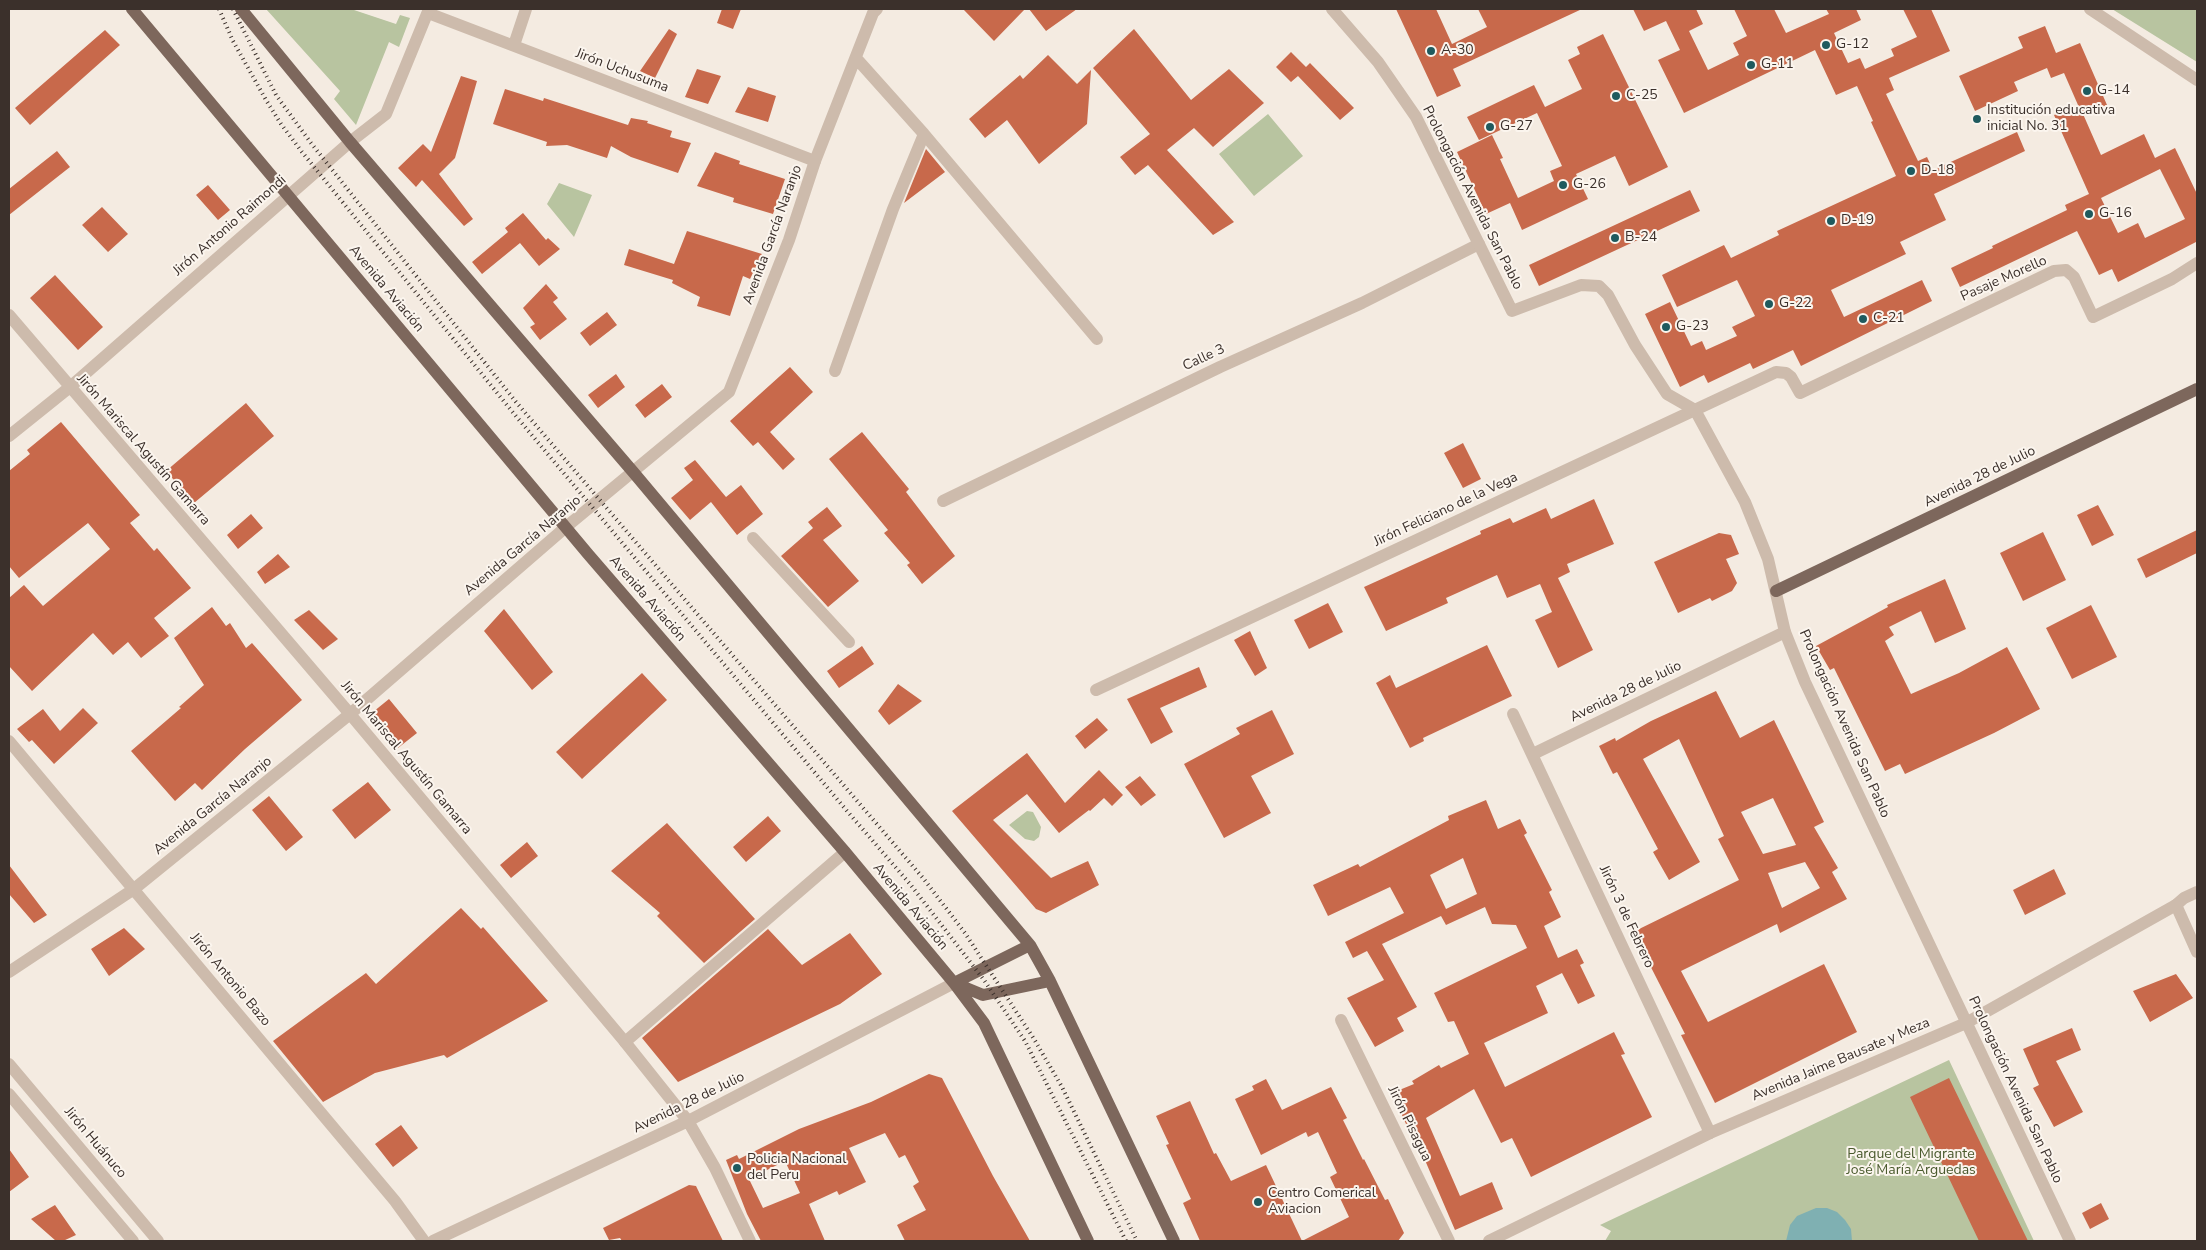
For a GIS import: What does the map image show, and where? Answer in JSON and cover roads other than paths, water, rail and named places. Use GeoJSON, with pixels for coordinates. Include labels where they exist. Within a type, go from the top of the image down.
{"type":"FeatureCollection","features":[{"type":"Feature","properties":{"kind":"main road","name":"Avenida Aviación"},"geometry":{"type":"LineString","coordinates":[[132,9],[566,527],[845,852],[954,983],[984,1022],[1088,1241]]}},
{"type":"Feature","properties":{"kind":"main road"},"geometry":{"type":"LineString","coordinates":[[241,9],[350,142],[634,473],[1030,945],[1050,981],[1174,1241]]}},
{"type":"Feature","properties":{"kind":"main road","name":"Avenida 28 de Julio"},"geometry":{"type":"LineString","coordinates":[[1776,591],[2197,389]]}},
{"type":"Feature","properties":{"kind":"main road","name":"Avenida 28 de Julio"},"geometry":{"type":"LineString","coordinates":[[954,983],[1030,945]]}},
{"type":"Feature","properties":{"kind":"main road"},"geometry":{"type":"LineString","coordinates":[[954,983],[984,994],[1050,981]]}},
{"type":"Feature","properties":{"kind":"street"},"geometry":{"type":"LineString","coordinates":[[514,45],[526,9]]}},
{"type":"Feature","properties":{"kind":"street","name":"Avenida García Naranjo"},"geometry":{"type":"LineString","coordinates":[[9,972],[134,889],[350,714],[566,527],[634,473],[729,392],[785,248],[815,161],[873,13],[877,9]]}},
{"type":"Feature","properties":{"kind":"street","name":"Prolongación Avenida San Pablo"},"geometry":{"type":"LineString","coordinates":[[1332,9],[1378,62],[1416,116],[1512,311],[1581,285],[1599,286],[1608,295],[1635,345],[1668,394],[1695,410],[1745,502],[1768,559],[1785,632],[1805,682],[2070,1241]]}},
{"type":"Feature","properties":{"kind":"street"},"geometry":{"type":"LineString","coordinates":[[2090,9],[2197,80]]}},
{"type":"Feature","properties":{"kind":"street","name":"Jirón Antonio Raimondi"},"geometry":{"type":"LineString","coordinates":[[9,436],[70,387],[350,142],[386,114],[425,10]]}},
{"type":"Feature","properties":{"kind":"street","name":"Jirón Uchusuma"},"geometry":{"type":"LineString","coordinates":[[425,10],[815,161]]}},
{"type":"Feature","properties":{"kind":"street"},"geometry":{"type":"LineString","coordinates":[[856,58],[924,134],[1097,339]]}},
{"type":"Feature","properties":{"kind":"street"},"geometry":{"type":"LineString","coordinates":[[835,371],[893,209],[924,134]]}},
{"type":"Feature","properties":{"kind":"street","name":"Calle 3"},"geometry":{"type":"LineString","coordinates":[[943,501],[1220,367],[1362,303],[1479,244]]}},
{"type":"Feature","properties":{"kind":"street","name":"Pasaje Morello"},"geometry":{"type":"LineString","coordinates":[[1800,393],[2054,271],[2066,270],[2074,278],[2093,316],[2172,279],[2197,263]]}},
{"type":"Feature","properties":{"kind":"street","name":"Jirón Mariscal Agustín Gamarra"},"geometry":{"type":"LineString","coordinates":[[9,315],[350,714],[625,1042],[688,1121],[715,1168],[750,1241]]}},
{"type":"Feature","properties":{"kind":"street","name":"Jirón Feliciano de la Vega"},"geometry":{"type":"LineString","coordinates":[[1096,690],[1776,372],[1786,372],[1800,393]]}},
{"type":"Feature","properties":{"kind":"street"},"geometry":{"type":"LineString","coordinates":[[754,538],[849,642]]}},
{"type":"Feature","properties":{"kind":"street","name":"Avenida 28 de Julio"},"geometry":{"type":"LineString","coordinates":[[1533,754],[1785,632]]}},
{"type":"Feature","properties":{"kind":"street","name":"Jirón 3 de Febrero"},"geometry":{"type":"LineString","coordinates":[[1513,714],[1710,1133]]}},
{"type":"Feature","properties":{"kind":"street","name":"Jirón Antonio Bazo"},"geometry":{"type":"LineString","coordinates":[[9,740],[396,1201],[424,1241]]}},
{"type":"Feature","properties":{"kind":"street"},"geometry":{"type":"LineString","coordinates":[[625,1042],[845,852]]}},
{"type":"Feature","properties":{"kind":"street","name":"Avenida Jaime Bausate y Meza"},"geometry":{"type":"LineString","coordinates":[[1489,1241],[1710,1133],[1966,1023],[2197,892]]}},
{"type":"Feature","properties":{"kind":"street"},"geometry":{"type":"LineString","coordinates":[[2176,905],[2197,952]]}},
{"type":"Feature","properties":{"kind":"street","name":"Avenida 28 de Julio"},"geometry":{"type":"LineString","coordinates":[[433,1241],[688,1121],[954,983]]}},
{"type":"Feature","properties":{"kind":"street","name":"Jirón Pisagua"},"geometry":{"type":"LineString","coordinates":[[1341,1020],[1449,1241]]}},
{"type":"Feature","properties":{"kind":"street","name":"Jirón Huánuco"},"geometry":{"type":"LineString","coordinates":[[9,1064],[158,1241]]}},
{"type":"Feature","properties":{"kind":"street"},"geometry":{"type":"LineString","coordinates":[[9,1094],[133,1241]]}},
{"type":"Feature","properties":{"kind":"water"},"geometry":{"type":"Polygon","coordinates":[[[1816,1208],[1827,1208],[1837,1212],[1851,1229],[1852,1241],[1786,1241],[1790,1225],[1797,1216],[1816,1208]]]}},
{"type":"Feature","properties":{"kind":"railway"},"geometry":{"type":"LineString","coordinates":[[219,9],[233,41],[266,100],[302,152],[515,415],[910,884],[984,980],[1025,1041],[1126,1241]]}},
{"type":"Feature","properties":{"kind":"railway"},"geometry":{"type":"LineString","coordinates":[[233,9],[276,95],[311,143],[516,402],[923,878],[965,933],[1034,1039],[1062,1087],[1137,1241]]}},
{"type":"Feature","properties":{"kind":"place","name":"G-12"},"geometry":{"type":"Point","coordinates":[1826,45]}},
{"type":"Feature","properties":{"kind":"place","name":"A-30"},"geometry":{"type":"Point","coordinates":[1431,51]}},
{"type":"Feature","properties":{"kind":"place","name":"G-11"},"geometry":{"type":"Point","coordinates":[1751,65]}},
{"type":"Feature","properties":{"kind":"place","name":"G-14"},"geometry":{"type":"Point","coordinates":[2087,91]}},
{"type":"Feature","properties":{"kind":"place","name":"C-25"},"geometry":{"type":"Point","coordinates":[1616,96]}},
{"type":"Feature","properties":{"kind":"place","name":"Institución educativa inicial No. 31"},"geometry":{"type":"Point","coordinates":[1977,119]}},
{"type":"Feature","properties":{"kind":"place","name":"G-27"},"geometry":{"type":"Point","coordinates":[1490,127]}},
{"type":"Feature","properties":{"kind":"place","name":"D-18"},"geometry":{"type":"Point","coordinates":[1911,171]}},
{"type":"Feature","properties":{"kind":"place","name":"G-26"},"geometry":{"type":"Point","coordinates":[1563,185]}},
{"type":"Feature","properties":{"kind":"place","name":"G-16"},"geometry":{"type":"Point","coordinates":[2089,214]}},
{"type":"Feature","properties":{"kind":"place","name":"D-19"},"geometry":{"type":"Point","coordinates":[1831,221]}},
{"type":"Feature","properties":{"kind":"place","name":"B-24"},"geometry":{"type":"Point","coordinates":[1615,238]}},
{"type":"Feature","properties":{"kind":"place","name":"G-22"},"geometry":{"type":"Point","coordinates":[1769,304]}},
{"type":"Feature","properties":{"kind":"place","name":"C-21"},"geometry":{"type":"Point","coordinates":[1863,319]}},
{"type":"Feature","properties":{"kind":"place","name":"G-23"},"geometry":{"type":"Point","coordinates":[1666,327]}},
{"type":"Feature","properties":{"kind":"place","name":"Policia Nacional del Peru"},"geometry":{"type":"Point","coordinates":[737,1168]}},
{"type":"Feature","properties":{"kind":"place","name":"Centro Comerical Aviacion"},"geometry":{"type":"Point","coordinates":[1258,1202]}},
{"type":"Feature","properties":{"kind":"park label","name":"Parque del Migrante José María Arguedas"},"geometry":{"type":"Point","coordinates":[1911,1164]}}]}
